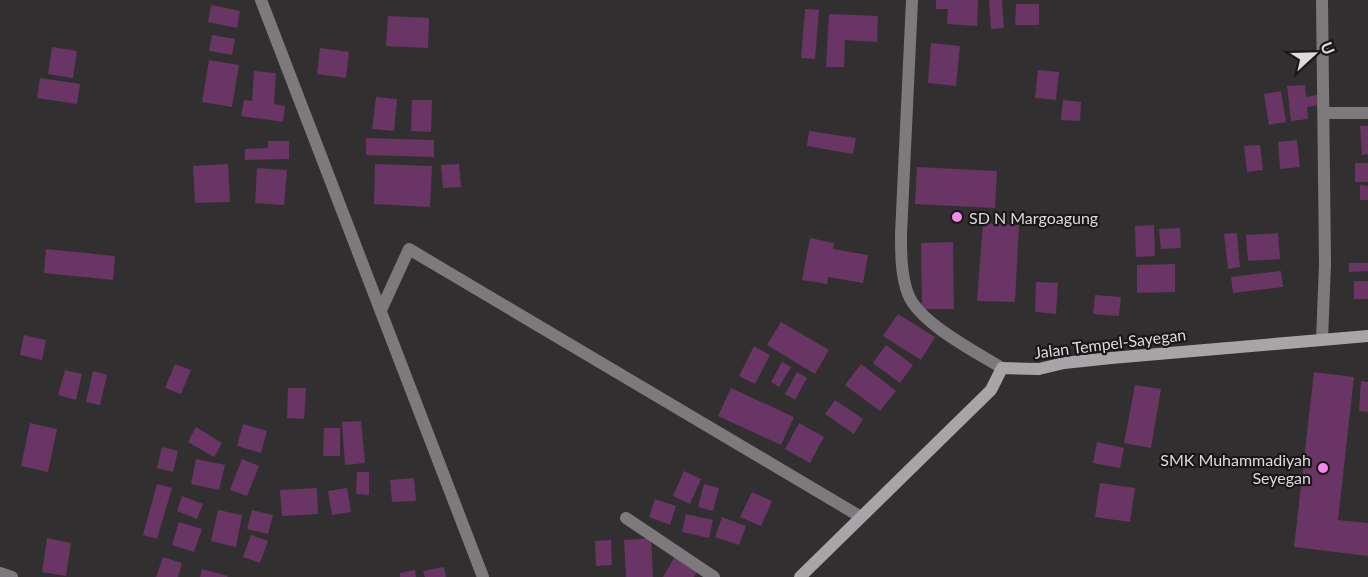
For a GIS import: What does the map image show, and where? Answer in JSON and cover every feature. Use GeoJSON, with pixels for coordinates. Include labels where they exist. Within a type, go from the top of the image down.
{"type":"FeatureCollection","features":[{"type":"Feature","properties":{"kind":"main road","name":"Jalan Tempel-Sayegan"},"geometry":{"type":"LineString","coordinates":[[1002,368],[1039,369],[1064,363],[1111,358],[1368,336]]}},
{"type":"Feature","properties":{"kind":"main road"},"geometry":{"type":"LineString","coordinates":[[800,577],[991,390],[1002,368]]}},
{"type":"Feature","properties":{"kind":"street"},"geometry":{"type":"LineString","coordinates":[[261,0],[382,308],[483,577]]}},
{"type":"Feature","properties":{"kind":"street"},"geometry":{"type":"LineString","coordinates":[[912,0],[901,234],[901,262],[908,296],[922,313],[943,330],[1002,368]]}},
{"type":"Feature","properties":{"kind":"street"},"geometry":{"type":"LineString","coordinates":[[1322,0],[1324,113],[1322,340]]}},
{"type":"Feature","properties":{"kind":"street"},"geometry":{"type":"LineString","coordinates":[[1324,113],[1368,113]]}},
{"type":"Feature","properties":{"kind":"street"},"geometry":{"type":"LineString","coordinates":[[382,308],[409,249],[861,518]]}},
{"type":"Feature","properties":{"kind":"street"},"geometry":{"type":"LineString","coordinates":[[626,519],[714,577]]}},
{"type":"Feature","properties":{"kind":"street"},"geometry":{"type":"LineString","coordinates":[[0,573],[12,577]]}},
{"type":"Feature","properties":{"kind":"building"},"geometry":{"type":"Polygon","coordinates":[[[936,0],[978,0],[977,26],[947,24],[948,9],[936,9],[936,0]]]}},
{"type":"Feature","properties":{"kind":"building"},"geometry":{"type":"Polygon","coordinates":[[[989,0],[1002,0],[1004,28],[991,29],[989,0]]]}},
{"type":"Feature","properties":{"kind":"building"},"geometry":{"type":"Polygon","coordinates":[[[1016,4],[1039,4],[1039,25],[1015,25],[1016,4]]]}},
{"type":"Feature","properties":{"kind":"building"},"geometry":{"type":"Polygon","coordinates":[[[211,5],[240,11],[237,28],[208,22],[211,5]]]}},
{"type":"Feature","properties":{"kind":"building"},"geometry":{"type":"Polygon","coordinates":[[[805,9],[819,10],[815,59],[801,58],[805,9]]]}},
{"type":"Feature","properties":{"kind":"building"},"geometry":{"type":"Polygon","coordinates":[[[829,14],[878,16],[877,42],[845,40],[844,67],[826,67],[829,14]]]}},
{"type":"Feature","properties":{"kind":"building"},"geometry":{"type":"Polygon","coordinates":[[[388,16],[429,18],[428,48],[386,46],[388,16]]]}},
{"type":"Feature","properties":{"kind":"building"},"geometry":{"type":"Polygon","coordinates":[[[212,35],[235,39],[232,55],[209,51],[212,35]]]}},
{"type":"Feature","properties":{"kind":"building"},"geometry":{"type":"Polygon","coordinates":[[[931,43],[960,46],[956,86],[928,83],[931,43]]]}},
{"type":"Feature","properties":{"kind":"building"},"geometry":{"type":"Polygon","coordinates":[[[52,47],[77,51],[73,78],[48,74],[52,47]]]}},
{"type":"Feature","properties":{"kind":"building"},"geometry":{"type":"Polygon","coordinates":[[[320,48],[349,52],[346,78],[317,74],[320,48]]]}},
{"type":"Feature","properties":{"kind":"building"},"geometry":{"type":"Polygon","coordinates":[[[209,60],[239,65],[232,107],[202,102],[209,60]]]}},
{"type":"Feature","properties":{"kind":"building"},"geometry":{"type":"Polygon","coordinates":[[[1038,70],[1059,72],[1056,100],[1035,98],[1038,70]]]}},
{"type":"Feature","properties":{"kind":"building"},"geometry":{"type":"Polygon","coordinates":[[[254,71],[276,73],[274,104],[285,106],[283,122],[241,116],[244,100],[252,101],[254,71]]]}},
{"type":"Feature","properties":{"kind":"building"},"geometry":{"type":"Polygon","coordinates":[[[40,78],[80,84],[77,104],[37,98],[40,78]]]}},
{"type":"Feature","properties":{"kind":"building"},"geometry":{"type":"Polygon","coordinates":[[[1305,85],[1306,97],[1317,95],[1318,105],[1307,107],[1308,119],[1291,121],[1287,86],[1305,85]]]}},
{"type":"Feature","properties":{"kind":"building"},"geometry":{"type":"Polygon","coordinates":[[[1281,91],[1286,122],[1269,125],[1264,94],[1281,91]]]}},
{"type":"Feature","properties":{"kind":"building"},"geometry":{"type":"Polygon","coordinates":[[[376,97],[397,99],[394,131],[372,129],[376,97]]]}},
{"type":"Feature","properties":{"kind":"building"},"geometry":{"type":"Polygon","coordinates":[[[412,100],[432,100],[431,132],[411,131],[412,100]]]}},
{"type":"Feature","properties":{"kind":"building"},"geometry":{"type":"Polygon","coordinates":[[[1063,100],[1081,102],[1080,121],[1061,120],[1063,100]]]}},
{"type":"Feature","properties":{"kind":"building"},"geometry":{"type":"Polygon","coordinates":[[[1360,126],[1368,126],[1368,154],[1362,155],[1360,126]]]}},
{"type":"Feature","properties":{"kind":"building"},"geometry":{"type":"Polygon","coordinates":[[[809,131],[856,138],[853,154],[807,146],[809,131]]]}},
{"type":"Feature","properties":{"kind":"building"},"geometry":{"type":"Polygon","coordinates":[[[366,138],[434,140],[434,157],[366,155],[366,138]]]}},
{"type":"Feature","properties":{"kind":"building"},"geometry":{"type":"Polygon","coordinates":[[[1297,140],[1300,167],[1280,169],[1278,142],[1297,140]]]}},
{"type":"Feature","properties":{"kind":"building"},"geometry":{"type":"Polygon","coordinates":[[[268,141],[289,141],[289,159],[245,160],[245,149],[268,148],[268,141]]]}},
{"type":"Feature","properties":{"kind":"building"},"geometry":{"type":"Polygon","coordinates":[[[1260,145],[1263,170],[1247,172],[1244,146],[1260,145]]]}},
{"type":"Feature","properties":{"kind":"building"},"geometry":{"type":"Polygon","coordinates":[[[1355,163],[1368,163],[1368,182],[1355,182],[1355,163]]]}},
{"type":"Feature","properties":{"kind":"building"},"geometry":{"type":"Polygon","coordinates":[[[228,164],[230,202],[195,203],[193,166],[228,164]]]}},
{"type":"Feature","properties":{"kind":"building"},"geometry":{"type":"Polygon","coordinates":[[[375,164],[432,166],[430,207],[374,204],[375,164]]]}},
{"type":"Feature","properties":{"kind":"building"},"geometry":{"type":"Polygon","coordinates":[[[459,164],[461,187],[443,188],[441,165],[459,164]]]}},
{"type":"Feature","properties":{"kind":"building"},"geometry":{"type":"Polygon","coordinates":[[[917,167],[997,171],[995,208],[915,204],[917,167]]]}},
{"type":"Feature","properties":{"kind":"building"},"geometry":{"type":"Polygon","coordinates":[[[257,168],[287,170],[284,205],[255,203],[257,168]]]}},
{"type":"Feature","properties":{"kind":"building"},"geometry":{"type":"Polygon","coordinates":[[[1360,185],[1368,186],[1368,200],[1360,200],[1360,185]]]}},
{"type":"Feature","properties":{"kind":"building"},"geometry":{"type":"Polygon","coordinates":[[[983,223],[1019,225],[1015,302],[977,301],[983,223]]]}},
{"type":"Feature","properties":{"kind":"building"},"geometry":{"type":"Polygon","coordinates":[[[1154,225],[1155,256],[1136,257],[1135,226],[1154,225]]]}},
{"type":"Feature","properties":{"kind":"building"},"geometry":{"type":"Polygon","coordinates":[[[1180,228],[1181,248],[1161,249],[1159,229],[1180,228]]]}},
{"type":"Feature","properties":{"kind":"building"},"geometry":{"type":"Polygon","coordinates":[[[1237,233],[1240,267],[1228,269],[1224,234],[1237,233]]]}},
{"type":"Feature","properties":{"kind":"building"},"geometry":{"type":"Polygon","coordinates":[[[1278,233],[1280,259],[1248,261],[1246,235],[1278,233]]]}},
{"type":"Feature","properties":{"kind":"building"},"geometry":{"type":"Polygon","coordinates":[[[810,238],[834,243],[833,249],[868,255],[863,283],[828,277],[827,284],[802,280],[810,238]]]}},
{"type":"Feature","properties":{"kind":"building"},"geometry":{"type":"Polygon","coordinates":[[[953,242],[954,309],[922,309],[921,243],[953,242]]]}},
{"type":"Feature","properties":{"kind":"building"},"geometry":{"type":"Polygon","coordinates":[[[46,249],[115,256],[113,280],[44,273],[46,249]]]}},
{"type":"Feature","properties":{"kind":"building"},"geometry":{"type":"Polygon","coordinates":[[[1349,263],[1368,263],[1368,271],[1349,272],[1349,263]]]}},
{"type":"Feature","properties":{"kind":"building"},"geometry":{"type":"Polygon","coordinates":[[[1175,264],[1175,292],[1137,293],[1137,265],[1175,264]]]}},
{"type":"Feature","properties":{"kind":"building"},"geometry":{"type":"Polygon","coordinates":[[[1281,271],[1283,287],[1233,293],[1231,277],[1281,271]]]}},
{"type":"Feature","properties":{"kind":"building"},"geometry":{"type":"Polygon","coordinates":[[[1354,281],[1368,281],[1368,299],[1354,299],[1354,281]]]}},
{"type":"Feature","properties":{"kind":"building"},"geometry":{"type":"Polygon","coordinates":[[[1036,282],[1058,283],[1056,314],[1035,312],[1036,282]]]}},
{"type":"Feature","properties":{"kind":"building"},"geometry":{"type":"Polygon","coordinates":[[[1095,295],[1121,297],[1119,316],[1093,314],[1095,295]]]}},
{"type":"Feature","properties":{"kind":"building"},"geometry":{"type":"Polygon","coordinates":[[[898,314],[935,337],[921,360],[883,336],[898,314]]]}},
{"type":"Feature","properties":{"kind":"building"},"geometry":{"type":"Polygon","coordinates":[[[781,322],[829,350],[815,374],[767,345],[781,322]]]}},
{"type":"Feature","properties":{"kind":"building"},"geometry":{"type":"Polygon","coordinates":[[[24,335],[46,340],[42,360],[20,355],[24,335]]]}},
{"type":"Feature","properties":{"kind":"building"},"geometry":{"type":"Polygon","coordinates":[[[886,345],[913,365],[900,383],[873,363],[886,345]]]}},
{"type":"Feature","properties":{"kind":"building"},"geometry":{"type":"Polygon","coordinates":[[[754,346],[770,355],[755,384],[739,376],[754,346]]]}},
{"type":"Feature","properties":{"kind":"building"},"geometry":{"type":"Polygon","coordinates":[[[782,362],[791,367],[779,387],[771,382],[782,362]]]}},
{"type":"Feature","properties":{"kind":"building"},"geometry":{"type":"Polygon","coordinates":[[[175,364],[191,370],[181,394],[165,388],[175,364]]]}},
{"type":"Feature","properties":{"kind":"building"},"geometry":{"type":"Polygon","coordinates":[[[861,364],[896,391],[880,411],[845,385],[861,364]]]}},
{"type":"Feature","properties":{"kind":"building"},"geometry":{"type":"Polygon","coordinates":[[[65,370],[82,374],[76,400],[58,395],[65,370]]]}},
{"type":"Feature","properties":{"kind":"building"},"geometry":{"type":"Polygon","coordinates":[[[93,371],[107,375],[100,405],[86,402],[93,371]]]}},
{"type":"Feature","properties":{"kind":"building"},"geometry":{"type":"Polygon","coordinates":[[[797,372],[807,378],[795,400],[785,394],[797,372]]]}},
{"type":"Feature","properties":{"kind":"building","name":"SMK Muhammadiyah Seyegan"},"geometry":{"type":"Polygon","coordinates":[[[1314,372],[1354,377],[1338,520],[1368,523],[1368,556],[1294,547],[1314,372]]]}},
{"type":"Feature","properties":{"kind":"building"},"geometry":{"type":"Polygon","coordinates":[[[1361,381],[1368,382],[1368,412],[1359,411],[1361,381]]]}},
{"type":"Feature","properties":{"kind":"building"},"geometry":{"type":"Polygon","coordinates":[[[1135,385],[1161,389],[1151,448],[1124,443],[1135,385]]]}},
{"type":"Feature","properties":{"kind":"building"},"geometry":{"type":"Polygon","coordinates":[[[288,388],[306,388],[304,419],[287,418],[288,388]]]}},
{"type":"Feature","properties":{"kind":"building"},"geometry":{"type":"Polygon","coordinates":[[[731,388],[794,417],[781,445],[718,416],[731,388]]]}},
{"type":"Feature","properties":{"kind":"building"},"geometry":{"type":"Polygon","coordinates":[[[835,400],[863,419],[854,434],[825,414],[835,400]]]}},
{"type":"Feature","properties":{"kind":"building"},"geometry":{"type":"Polygon","coordinates":[[[361,421],[365,463],[345,465],[342,422],[361,421]]]}},
{"type":"Feature","properties":{"kind":"building"},"geometry":{"type":"Polygon","coordinates":[[[30,423],[57,429],[48,472],[21,466],[30,423]]]}},
{"type":"Feature","properties":{"kind":"building"},"geometry":{"type":"Polygon","coordinates":[[[799,423],[824,437],[810,463],[785,449],[799,423]]]}},
{"type":"Feature","properties":{"kind":"building"},"geometry":{"type":"Polygon","coordinates":[[[243,424],[267,431],[261,453],[237,446],[243,424]]]}},
{"type":"Feature","properties":{"kind":"building"},"geometry":{"type":"Polygon","coordinates":[[[196,427],[222,443],[214,457],[188,442],[196,427]]]}},
{"type":"Feature","properties":{"kind":"building"},"geometry":{"type":"Polygon","coordinates":[[[324,428],[340,428],[340,456],[323,456],[324,428]]]}},
{"type":"Feature","properties":{"kind":"building"},"geometry":{"type":"Polygon","coordinates":[[[1097,442],[1124,448],[1120,468],[1093,463],[1097,442]]]}},
{"type":"Feature","properties":{"kind":"building"},"geometry":{"type":"Polygon","coordinates":[[[162,447],[178,451],[173,472],[157,468],[162,447]]]}},
{"type":"Feature","properties":{"kind":"building"},"geometry":{"type":"Polygon","coordinates":[[[196,459],[225,465],[219,490],[191,484],[196,459]]]}},
{"type":"Feature","properties":{"kind":"building"},"geometry":{"type":"Polygon","coordinates":[[[242,459],[259,466],[247,496],[230,490],[242,459]]]}},
{"type":"Feature","properties":{"kind":"building"},"geometry":{"type":"Polygon","coordinates":[[[684,471],[701,479],[690,504],[673,496],[684,471]]]}},
{"type":"Feature","properties":{"kind":"building"},"geometry":{"type":"Polygon","coordinates":[[[357,472],[369,472],[369,495],[356,494],[357,472]]]}},
{"type":"Feature","properties":{"kind":"building"},"geometry":{"type":"Polygon","coordinates":[[[414,478],[416,501],[392,502],[390,480],[414,478]]]}},
{"type":"Feature","properties":{"kind":"building"},"geometry":{"type":"Polygon","coordinates":[[[1100,483],[1135,488],[1130,522],[1095,517],[1100,483]]]}},
{"type":"Feature","properties":{"kind":"building"},"geometry":{"type":"Polygon","coordinates":[[[157,484],[172,488],[157,539],[143,535],[157,484]]]}},
{"type":"Feature","properties":{"kind":"building"},"geometry":{"type":"Polygon","coordinates":[[[704,484],[719,488],[713,511],[698,507],[704,484]]]}},
{"type":"Feature","properties":{"kind":"building"},"geometry":{"type":"Polygon","coordinates":[[[317,488],[318,514],[282,516],[280,490],[317,488]]]}},
{"type":"Feature","properties":{"kind":"building"},"geometry":{"type":"Polygon","coordinates":[[[347,488],[351,512],[332,515],[328,491],[347,488]]]}},
{"type":"Feature","properties":{"kind":"building"},"geometry":{"type":"Polygon","coordinates":[[[752,492],[772,501],[761,526],[740,517],[752,492]]]}},
{"type":"Feature","properties":{"kind":"building"},"geometry":{"type":"Polygon","coordinates":[[[182,496],[203,504],[197,519],[177,511],[182,496]]]}},
{"type":"Feature","properties":{"kind":"building"},"geometry":{"type":"Polygon","coordinates":[[[655,499],[676,506],[670,525],[649,517],[655,499]]]}},
{"type":"Feature","properties":{"kind":"building"},"geometry":{"type":"Polygon","coordinates":[[[218,510],[242,515],[236,547],[211,541],[218,510]]]}},
{"type":"Feature","properties":{"kind":"building"},"geometry":{"type":"Polygon","coordinates":[[[252,510],[273,515],[268,534],[247,529],[252,510]]]}},
{"type":"Feature","properties":{"kind":"building"},"geometry":{"type":"Polygon","coordinates":[[[686,514],[713,520],[709,538],[682,532],[686,514]]]}},
{"type":"Feature","properties":{"kind":"building"},"geometry":{"type":"Polygon","coordinates":[[[722,517],[746,526],[739,545],[715,537],[722,517]]]}},
{"type":"Feature","properties":{"kind":"building"},"geometry":{"type":"Polygon","coordinates":[[[179,522],[202,529],[194,552],[172,545],[179,522]]]}},
{"type":"Feature","properties":{"kind":"building"},"geometry":{"type":"Polygon","coordinates":[[[251,535],[268,541],[260,563],[243,557],[251,535]]]}},
{"type":"Feature","properties":{"kind":"building"},"geometry":{"type":"Polygon","coordinates":[[[47,538],[71,543],[66,576],[42,572],[47,538]]]}},
{"type":"Feature","properties":{"kind":"building"},"geometry":{"type":"Polygon","coordinates":[[[651,538],[653,577],[626,577],[624,540],[651,538]]]}},
{"type":"Feature","properties":{"kind":"building"},"geometry":{"type":"Polygon","coordinates":[[[611,540],[612,565],[596,566],[595,541],[611,540]]]}},
{"type":"Feature","properties":{"kind":"building"},"geometry":{"type":"Polygon","coordinates":[[[675,556],[698,570],[694,577],[663,577],[675,556]]]}},
{"type":"Feature","properties":{"kind":"building"},"geometry":{"type":"Polygon","coordinates":[[[163,557],[182,563],[178,577],[156,577],[163,557]]]}},
{"type":"Feature","properties":{"kind":"building"},"geometry":{"type":"Polygon","coordinates":[[[444,567],[446,577],[425,577],[423,571],[444,567]]]}},
{"type":"Feature","properties":{"kind":"building"},"geometry":{"type":"Polygon","coordinates":[[[202,569],[228,576],[200,577],[202,569]]]}},
{"type":"Feature","properties":{"kind":"building"},"geometry":{"type":"Polygon","coordinates":[[[415,570],[416,577],[400,577],[400,573],[415,570]]]}},
{"type":"Feature","properties":{"kind":"place","name":"SD N Margoagung"},"geometry":{"type":"Point","coordinates":[957,217]}},
{"type":"Feature","properties":{"kind":"place","name":"SMK Muhammadiyah Seyegan"},"geometry":{"type":"Point","coordinates":[1323,468]}}]}
